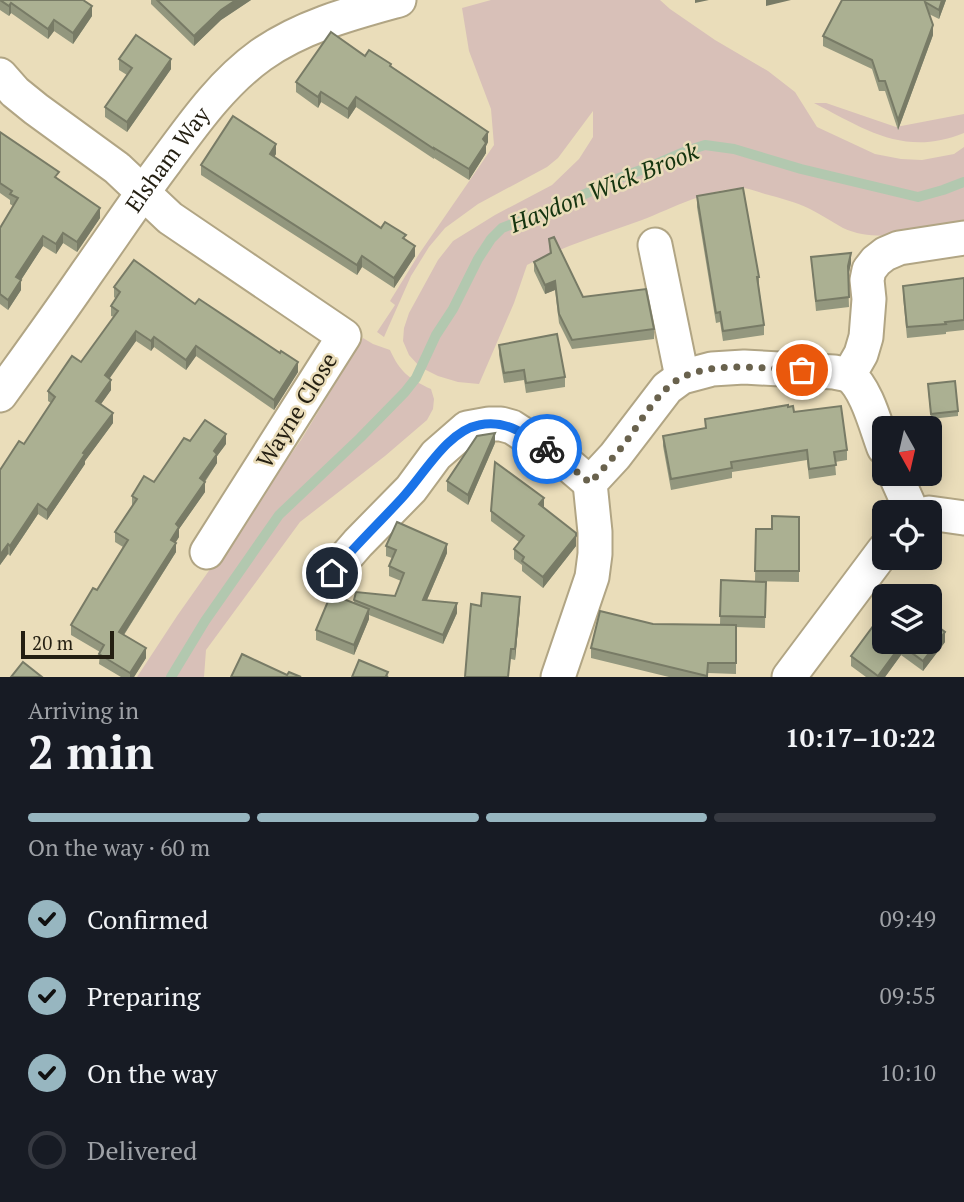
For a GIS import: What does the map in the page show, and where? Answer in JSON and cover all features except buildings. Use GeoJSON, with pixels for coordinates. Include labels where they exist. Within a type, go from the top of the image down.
{"type":"FeatureCollection","features":[{"type":"Feature","properties":{"kind":"street","name":"Elsham Way"},"geometry":{"type":"LineString","coordinates":[[0,395],[142,192],[206,108],[239,73],[262,54],[323,23],[399,0]]}},
{"type":"Feature","properties":{"kind":"street"},"geometry":{"type":"LineString","coordinates":[[0,75],[15,92],[117,168],[142,192]]}},
{"type":"Feature","properties":{"kind":"street","name":"Wayne Close"},"geometry":{"type":"LineString","coordinates":[[142,192],[170,218],[344,336],[207,552]]}},
{"type":"Feature","properties":{"kind":"street"},"geometry":{"type":"LineString","coordinates":[[849,375],[861,354],[866,337],[869,321],[867,280],[869,270],[876,261],[899,248],[964,238]]}},
{"type":"Feature","properties":{"kind":"street"},"geometry":{"type":"LineString","coordinates":[[655,245],[682,377]]}},
{"type":"Feature","properties":{"kind":"street"},"geometry":{"type":"LineString","coordinates":[[590,483],[615,456],[667,388],[682,377],[712,369],[744,367],[849,375],[861,389],[872,417]]}},
{"type":"Feature","properties":{"kind":"street"},"geometry":{"type":"LineString","coordinates":[[332,573],[411,489],[436,455],[467,428],[489,424],[512,427],[563,460],[590,483],[595,532],[592,577],[558,677]]}},
{"type":"Feature","properties":{"kind":"street"},"geometry":{"type":"LineString","coordinates":[[942,516],[964,518]]}},
{"type":"Feature","properties":{"kind":"street"},"geometry":{"type":"LineString","coordinates":[[801,673],[872,568]]}},
{"type":"Feature","properties":{"kind":"shaded area"},"geometry":{"type":"Polygon","coordinates":[[[491,0],[660,0],[715,40],[768,71],[795,92],[817,127],[875,154],[901,159],[922,160],[954,154],[964,147],[964,220],[903,234],[872,235],[843,228],[788,200],[744,188],[718,191],[569,246],[527,265],[514,303],[479,384],[438,376],[420,367],[409,355],[403,341],[409,313],[438,260],[453,241],[552,185],[579,159],[593,137],[593,111],[558,158],[547,167],[478,204],[445,228],[411,276],[384,337],[377,332],[395,305],[390,301],[419,254],[494,145],[491,109],[469,51],[462,8],[491,0]]]}},
{"type":"Feature","properties":{"kind":"shaded area"},"geometry":{"type":"Polygon","coordinates":[[[814,103],[826,103],[896,127],[964,114],[964,133],[943,140],[904,141],[869,131],[814,103]]]}},
{"type":"Feature","properties":{"kind":"shaded area"},"geometry":{"type":"Polygon","coordinates":[[[363,338],[390,350],[406,374],[431,389],[433,409],[427,420],[300,522],[206,650],[204,677],[137,677],[301,440],[363,338]]]}},
{"type":"Feature","properties":{"kind":"waterway","name":"Haydon Wick Brook"},"geometry":{"type":"LineString","coordinates":[[171,677],[205,621],[279,515],[360,438],[416,378],[436,335],[453,309],[478,259],[502,228],[705,145],[734,149],[801,169],[918,197],[964,182]]}},
{"type":"Feature","properties":{"kind":"way so far"},"geometry":{"type":"LineString","coordinates":[[547,449],[590,483],[615,456],[667,388],[682,377],[712,369],[744,367],[802,370]]}},
{"type":"Feature","properties":{"kind":"route"},"geometry":{"type":"LineString","coordinates":[[332,573],[411,489],[436,455],[467,428],[480,424],[501,424],[512,427],[547,449]]}}]}
